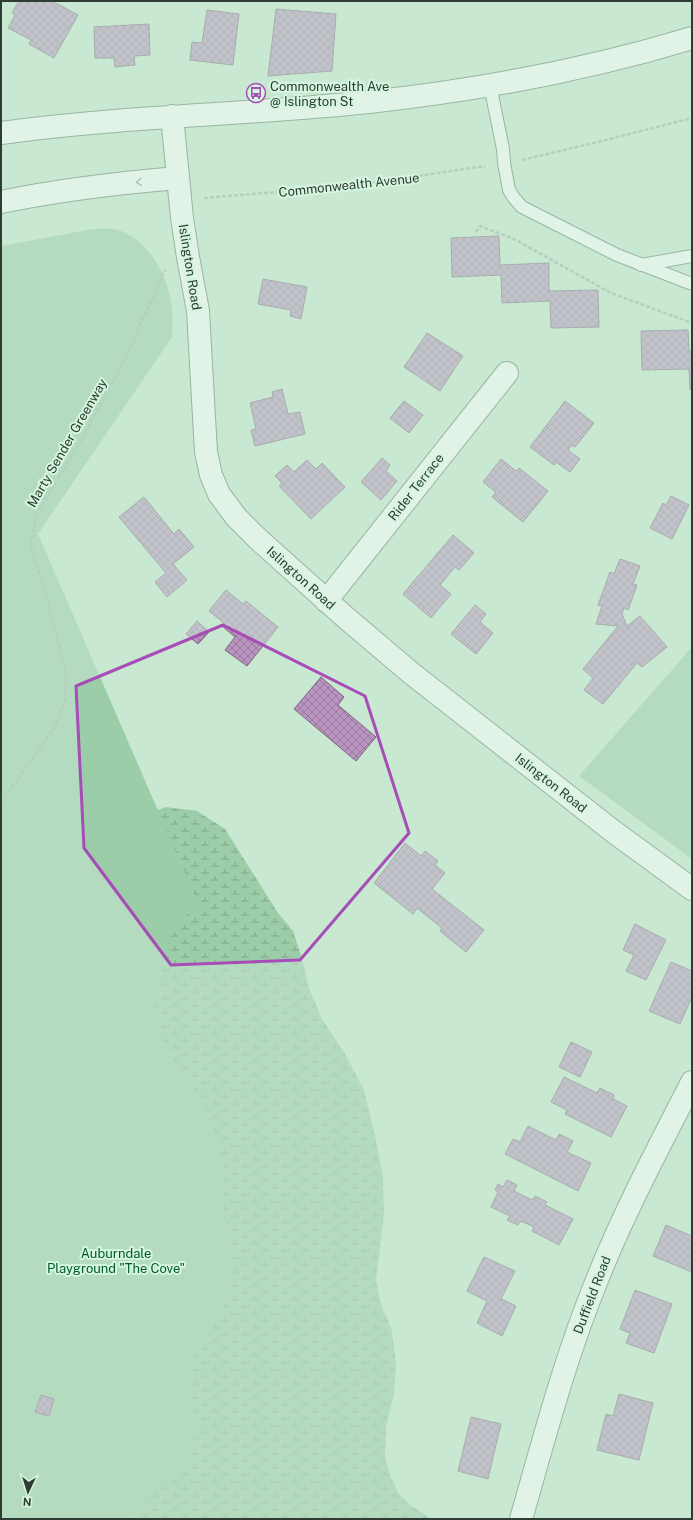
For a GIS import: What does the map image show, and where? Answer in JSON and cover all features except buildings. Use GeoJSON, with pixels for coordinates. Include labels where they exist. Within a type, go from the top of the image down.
{"type":"FeatureCollection","features":[{"type":"Feature","properties":{"kind":"street"},"geometry":{"type":"LineString","coordinates":[[1,133],[172,116],[362,103],[430,94],[490,85],[591,65],[692,38]]}},
{"type":"Feature","properties":{"kind":"street","name":"Islington Road"},"geometry":{"type":"LineString","coordinates":[[172,116],[179,189],[188,257],[198,311],[202,358],[206,452],[211,475],[219,494],[236,517],[258,539],[326,601],[411,673],[595,817],[692,889]]}},
{"type":"Feature","properties":{"kind":"street"},"geometry":{"type":"LineString","coordinates":[[1,202],[32,195],[85,188],[179,189]]}},
{"type":"Feature","properties":{"kind":"street","name":"Rider Terrace"},"geometry":{"type":"LineString","coordinates":[[326,601],[506,373]]}},
{"type":"Feature","properties":{"kind":"street","name":"Duffield Road"},"geometry":{"type":"LineString","coordinates":[[520,1519],[561,1378],[596,1281],[619,1230],[692,1082]]}},
{"type":"Feature","properties":{"kind":"lane"},"geometry":{"type":"LineString","coordinates":[[490,85],[503,149],[509,190],[522,207],[617,255],[692,284]]}},
{"type":"Feature","properties":{"kind":"lane"},"geometry":{"type":"LineString","coordinates":[[640,265],[692,256]]}},
{"type":"Feature","properties":{"kind":"path","name":"Commonwealth Avenue"},"geometry":{"type":"LineString","coordinates":[[179,189],[245,195],[351,186],[445,173],[504,163],[602,141],[692,118]]}},
{"type":"Feature","properties":{"kind":"path"},"geometry":{"type":"LineString","coordinates":[[476,232],[480,226],[514,239],[611,293],[692,323]]}},
{"type":"Feature","properties":{"kind":"path","name":"Marty Sender Greenway"},"geometry":{"type":"LineString","coordinates":[[1,803],[55,727],[65,702],[66,673],[48,602],[31,546],[37,513],[73,455],[125,359],[165,269]]}},
{"type":"Feature","properties":{"kind":"highlighted area"},"geometry":{"type":"Polygon","coordinates":[[[223,625],[365,696],[409,833],[300,960],[171,965],[84,848],[76,686],[223,625]]]}},
{"type":"Feature","properties":{"kind":"green space","name":"Auburndale Playground \"The Cove\""},"geometry":{"type":"Polygon","coordinates":[[[93,229],[118,230],[140,242],[148,251],[156,262],[167,285],[172,309],[172,337],[38,534],[202,912],[188,913],[178,923],[168,940],[155,1001],[156,1017],[162,1037],[178,1068],[201,1099],[217,1136],[225,1173],[224,1210],[232,1253],[229,1287],[216,1321],[195,1354],[191,1381],[192,1404],[197,1426],[194,1450],[177,1477],[156,1491],[139,1512],[130,1519],[1,1519],[1,246],[93,229]]]}},
{"type":"Feature","properties":{"kind":"green space"},"geometry":{"type":"Polygon","coordinates":[[[692,647],[692,859],[579,776],[692,647]]]}},
{"type":"Feature","properties":{"kind":"green space"},"geometry":{"type":"Polygon","coordinates":[[[166,807],[197,811],[225,829],[278,913],[293,931],[302,958],[309,989],[322,1019],[344,1052],[364,1090],[383,1177],[384,1214],[376,1280],[381,1305],[391,1327],[396,1361],[394,1394],[386,1427],[385,1458],[391,1478],[399,1494],[409,1504],[431,1519],[130,1519],[139,1512],[1,989],[140,817],[166,807]]]}},
{"type":"Feature","properties":{"kind":"place","name":"Commonwealth Ave @ Islington St"},"geometry":{"type":"Point","coordinates":[256,93]}}]}
